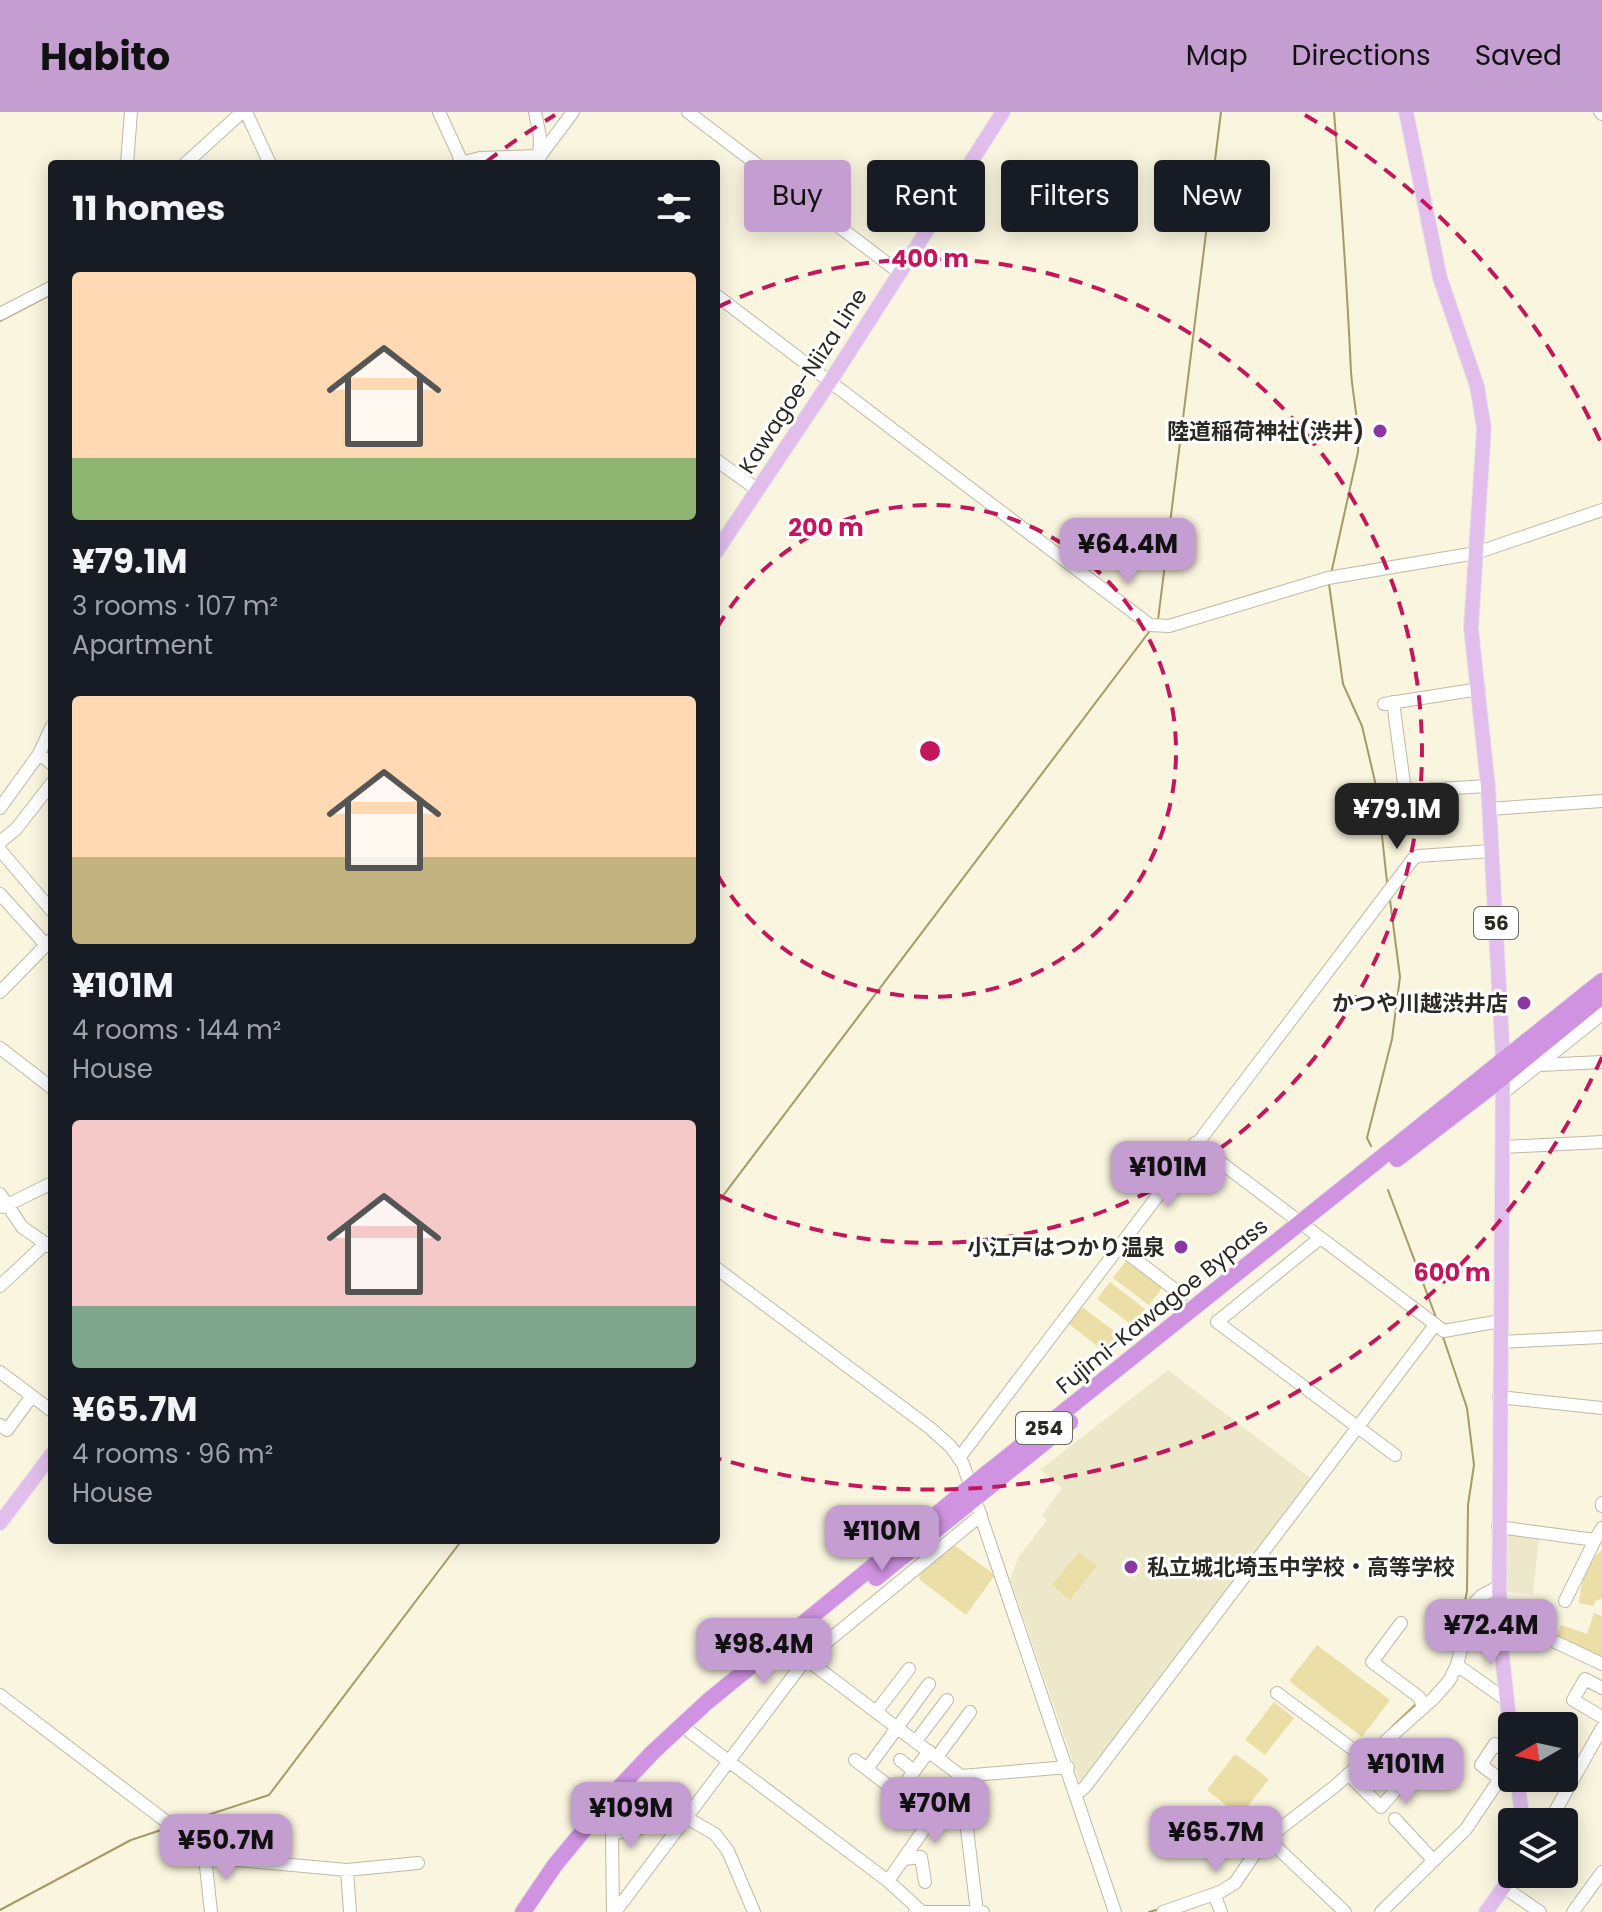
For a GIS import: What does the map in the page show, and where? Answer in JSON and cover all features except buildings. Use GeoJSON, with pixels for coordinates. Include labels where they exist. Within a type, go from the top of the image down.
{"type":"FeatureCollection","features":[{"type":"Feature","properties":{"kind":"highway","name":"Fujimi-Kawagoe Bypass"},"geometry":{"type":"LineString","coordinates":[[1309,1231],[1503,1060],[1602,981]]}},
{"type":"Feature","properties":{"kind":"highway","name":"Fujimi-Kawagoe Bypass"},"geometry":{"type":"LineString","coordinates":[[535,1912],[609,1815],[690,1732],[763,1669],[1309,1231],[1503,1085],[1602,996]]}},
{"type":"Feature","properties":{"kind":"highway","name":"Fujimi-Kawagoe Bypass"},"geometry":{"type":"LineString","coordinates":[[523,1912],[591,1819],[653,1752],[738,1676],[976,1500]]}},
{"type":"Feature","properties":{"kind":"main road","name":"Kawagoe-Niiza Line"},"geometry":{"type":"LineString","coordinates":[[720,543],[831,380],[1003,112]]}},
{"type":"Feature","properties":{"kind":"main road","name":"56"},"geometry":{"type":"LineString","coordinates":[[1406,112],[1440,278],[1481,399],[1484,451],[1471,628],[1488,786],[1503,1060],[1498,1587],[1507,1712]]}},
{"type":"Feature","properties":{"kind":"main road"},"geometry":{"type":"LineString","coordinates":[[0,1523],[48,1459]]}},
{"type":"Feature","properties":{"kind":"main road"},"geometry":{"type":"LineString","coordinates":[[1486,1912],[1505,1888]]}},
{"type":"Feature","properties":{"kind":"street"},"geometry":{"type":"LineString","coordinates":[[127,160],[131,112]]}},
{"type":"Feature","properties":{"kind":"street"},"geometry":{"type":"LineString","coordinates":[[190,160],[244,112],[268,160]]}},
{"type":"Feature","properties":{"kind":"street"},"geometry":{"type":"LineString","coordinates":[[439,112],[458,160]]}},
{"type":"Feature","properties":{"kind":"street"},"geometry":{"type":"LineString","coordinates":[[535,112],[540,160]]}},
{"type":"Feature","properties":{"kind":"street"},"geometry":{"type":"LineString","coordinates":[[540,160],[573,112]]}},
{"type":"Feature","properties":{"kind":"street"},"geometry":{"type":"LineString","coordinates":[[688,112],[900,273]]}},
{"type":"Feature","properties":{"kind":"street"},"geometry":{"type":"LineString","coordinates":[[472,160],[540,160]]}},
{"type":"Feature","properties":{"kind":"street"},"geometry":{"type":"LineString","coordinates":[[0,314],[48,289]]}},
{"type":"Feature","properties":{"kind":"street"},"geometry":{"type":"LineString","coordinates":[[720,298],[1150,625],[1169,626],[1328,578],[1476,553],[1602,510]]}},
{"type":"Feature","properties":{"kind":"street"},"geometry":{"type":"LineString","coordinates":[[720,463],[758,490]]}},
{"type":"Feature","properties":{"kind":"street"},"geometry":{"type":"LineString","coordinates":[[1479,689],[1389,703],[1405,791],[1488,786]]}},
{"type":"Feature","properties":{"kind":"street"},"geometry":{"type":"LineString","coordinates":[[0,808],[39,754],[48,735]]}},
{"type":"Feature","properties":{"kind":"street"},"geometry":{"type":"LineString","coordinates":[[39,754],[48,761]]}},
{"type":"Feature","properties":{"kind":"street"},"geometry":{"type":"LineString","coordinates":[[0,842],[16,829],[48,788]]}},
{"type":"Feature","properties":{"kind":"street"},"geometry":{"type":"LineString","coordinates":[[1489,809],[1602,801]]}},
{"type":"Feature","properties":{"kind":"street"},"geometry":{"type":"LineString","coordinates":[[0,850],[48,906]]}},
{"type":"Feature","properties":{"kind":"street"},"geometry":{"type":"LineString","coordinates":[[959,1458],[1413,859],[1418,856],[1492,851]]}},
{"type":"Feature","properties":{"kind":"street"},"geometry":{"type":"LineString","coordinates":[[0,894],[48,941]]}},
{"type":"Feature","properties":{"kind":"street"},"geometry":{"type":"LineString","coordinates":[[0,992],[48,943]]}},
{"type":"Feature","properties":{"kind":"street"},"geometry":{"type":"LineString","coordinates":[[1503,1085],[1539,1065],[1602,1014]]}},
{"type":"Feature","properties":{"kind":"street"},"geometry":{"type":"LineString","coordinates":[[0,1048],[48,1085]]}},
{"type":"Feature","properties":{"kind":"street"},"geometry":{"type":"LineString","coordinates":[[1539,1065],[1602,1062]]}},
{"type":"Feature","properties":{"kind":"street"},"geometry":{"type":"LineString","coordinates":[[1503,1147],[1602,1142]]}},
{"type":"Feature","properties":{"kind":"street"},"geometry":{"type":"LineString","coordinates":[[1195,1143],[1444,1331],[1500,1321]]}},
{"type":"Feature","properties":{"kind":"street"},"geometry":{"type":"LineString","coordinates":[[48,1185],[3,1203],[22,1227],[48,1245]]}},
{"type":"Feature","properties":{"kind":"street"},"geometry":{"type":"LineString","coordinates":[[1309,1231],[1217,1322],[1395,1455]]}},
{"type":"Feature","properties":{"kind":"street"},"geometry":{"type":"LineString","coordinates":[[0,1286],[48,1247]]}},
{"type":"Feature","properties":{"kind":"street"},"geometry":{"type":"LineString","coordinates":[[1119,1247],[1182,1295]]}},
{"type":"Feature","properties":{"kind":"street"},"geometry":{"type":"LineString","coordinates":[[720,1271],[930,1428],[959,1458],[1068,1767],[1115,1912]]}},
{"type":"Feature","properties":{"kind":"street"},"geometry":{"type":"LineString","coordinates":[[1077,1794],[1435,1325]]}},
{"type":"Feature","properties":{"kind":"street"},"geometry":{"type":"LineString","coordinates":[[1500,1342],[1602,1337]]}},
{"type":"Feature","properties":{"kind":"street"},"geometry":{"type":"LineString","coordinates":[[0,1372],[48,1408]]}},
{"type":"Feature","properties":{"kind":"street"},"geometry":{"type":"LineString","coordinates":[[0,1425],[7,1430],[32,1396]]}},
{"type":"Feature","properties":{"kind":"street"},"geometry":{"type":"LineString","coordinates":[[1499,1397],[1602,1408]]}},
{"type":"Feature","properties":{"kind":"street"},"geometry":{"type":"LineString","coordinates":[[614,1912],[806,1659],[976,1500]]}},
{"type":"Feature","properties":{"kind":"street"},"geometry":{"type":"LineString","coordinates":[[1498,1527],[1595,1540]]}},
{"type":"Feature","properties":{"kind":"street"},"geometry":{"type":"LineString","coordinates":[[1565,1601],[1602,1528]]}},
{"type":"Feature","properties":{"kind":"street"},"geometry":{"type":"LineString","coordinates":[[1163,1912],[1235,1883],[1268,1839],[1366,1759],[1449,1681],[1457,1665],[1472,1606],[1481,1596],[1498,1587]]}},
{"type":"Feature","properties":{"kind":"street"},"geometry":{"type":"LineString","coordinates":[[1401,1623],[1372,1662],[1419,1697],[1423,1706]]}},
{"type":"Feature","properties":{"kind":"street"},"geometry":{"type":"LineString","coordinates":[[1547,1638],[1602,1664]]}},
{"type":"Feature","properties":{"kind":"street"},"geometry":{"type":"LineString","coordinates":[[806,1659],[961,1776],[1068,1767]]}},
{"type":"Feature","properties":{"kind":"street"},"geometry":{"type":"LineString","coordinates":[[1457,1665],[1505,1699]]}},
{"type":"Feature","properties":{"kind":"street"},"geometry":{"type":"LineString","coordinates":[[876,1712],[909,1669]]}},
{"type":"Feature","properties":{"kind":"street"},"geometry":{"type":"LineString","coordinates":[[1602,1688],[1585,1679],[1573,1700],[1602,1717]]}},
{"type":"Feature","properties":{"kind":"street"},"geometry":{"type":"LineString","coordinates":[[867,1769],[929,1684]]}},
{"type":"Feature","properties":{"kind":"street"},"geometry":{"type":"LineString","coordinates":[[1277,1693],[1366,1759]]}},
{"type":"Feature","properties":{"kind":"street"},"geometry":{"type":"LineString","coordinates":[[0,1695],[201,1848],[205,1857],[211,1912]]}},
{"type":"Feature","properties":{"kind":"street"},"geometry":{"type":"LineString","coordinates":[[916,1741],[947,1700]]}},
{"type":"Feature","properties":{"kind":"street"},"geometry":{"type":"LineString","coordinates":[[855,1760],[898,1793],[914,1771],[970,1712]]}},
{"type":"Feature","properties":{"kind":"street"},"geometry":{"type":"LineString","coordinates":[[1578,1770],[1602,1728]]}},
{"type":"Feature","properties":{"kind":"street"},"geometry":{"type":"LineString","coordinates":[[690,1732],[888,1881],[918,1911],[983,1912]]}},
{"type":"Feature","properties":{"kind":"street"},"geometry":{"type":"LineString","coordinates":[[870,1738],[883,1747]]}},
{"type":"Feature","properties":{"kind":"street"},"geometry":{"type":"LineString","coordinates":[[1498,1746],[1495,1744],[1481,1765],[1498,1778]]}},
{"type":"Feature","properties":{"kind":"street"},"geometry":{"type":"LineString","coordinates":[[1348,1774],[1381,1807],[1408,1776],[1378,1748]]}},
{"type":"Feature","properties":{"kind":"street"},"geometry":{"type":"LineString","coordinates":[[900,1760],[914,1771]]}},
{"type":"Feature","properties":{"kind":"street"},"geometry":{"type":"LineString","coordinates":[[888,1881],[961,1776]]}},
{"type":"Feature","properties":{"kind":"street"},"geometry":{"type":"LineString","coordinates":[[1381,1912],[1466,1829],[1498,1782]]}},
{"type":"Feature","properties":{"kind":"street"},"geometry":{"type":"LineString","coordinates":[[614,1912],[612,1834],[687,1818],[715,1834],[728,1851],[754,1912]]}},
{"type":"Feature","properties":{"kind":"street"},"geometry":{"type":"LineString","coordinates":[[1395,1819],[1433,1860]]}},
{"type":"Feature","properties":{"kind":"street"},"geometry":{"type":"LineString","coordinates":[[967,1829],[977,1912]]}},
{"type":"Feature","properties":{"kind":"street"},"geometry":{"type":"LineString","coordinates":[[1268,1839],[1345,1912]]}},
{"type":"Feature","properties":{"kind":"street"},"geometry":{"type":"LineString","coordinates":[[205,1857],[347,1870],[418,1863]]}},
{"type":"Feature","properties":{"kind":"street"},"geometry":{"type":"LineString","coordinates":[[904,1859],[921,1857],[925,1882]]}},
{"type":"Feature","properties":{"kind":"street"},"geometry":{"type":"LineString","coordinates":[[347,1870],[350,1912]]}},
{"type":"Feature","properties":{"kind":"street"},"geometry":{"type":"LineString","coordinates":[[1573,1912],[1602,1872]]}},
{"type":"Feature","properties":{"kind":"street"},"geometry":{"type":"LineString","coordinates":[[1505,1888],[1540,1912]]}},
{"type":"Feature","properties":{"kind":"street"},"geometry":{"type":"LineString","coordinates":[[1214,1894],[1221,1912]]}},
{"type":"Feature","properties":{"kind":"shaded area"},"geometry":{"type":"Polygon","coordinates":[[[1126,1261],[1162,1288],[1149,1305],[1113,1278],[1126,1261]]]}},
{"type":"Feature","properties":{"kind":"shaded area"},"geometry":{"type":"Polygon","coordinates":[[[1110,1282],[1145,1309],[1133,1326],[1097,1299],[1110,1282]]]}},
{"type":"Feature","properties":{"kind":"shaded area"},"geometry":{"type":"Polygon","coordinates":[[[1082,1307],[1118,1334],[1105,1352],[1069,1324],[1082,1307]]]}},
{"type":"Feature","properties":{"kind":"shaded area","name":"私立城北埼玉中学校・高等学校"},"geometry":{"type":"Polygon","coordinates":[[[1168,1370],[1313,1480],[1081,1785],[1010,1579],[1019,1556],[1047,1520],[1042,1515],[1062,1488],[1040,1470],[1168,1370]]]}},
{"type":"Feature","properties":{"kind":"shaded area"},"geometry":{"type":"Polygon","coordinates":[[[1505,1530],[1539,1536],[1533,1595],[1505,1591],[1505,1530]]]}},
{"type":"Feature","properties":{"kind":"shaded area"},"geometry":{"type":"Polygon","coordinates":[[[954,1545],[995,1575],[966,1615],[920,1580],[919,1575],[954,1545]]]}},
{"type":"Feature","properties":{"kind":"shaded area"},"geometry":{"type":"Polygon","coordinates":[[[1602,1550],[1602,1599],[1596,1600],[1593,1606],[1579,1603],[1588,1567],[1602,1550]]]}},
{"type":"Feature","properties":{"kind":"shaded area"},"geometry":{"type":"Polygon","coordinates":[[[1079,1552],[1097,1566],[1070,1600],[1052,1585],[1079,1552]]]}},
{"type":"Feature","properties":{"kind":"shaded area"},"geometry":{"type":"Polygon","coordinates":[[[1594,1613],[1602,1616],[1602,1659],[1557,1637],[1561,1625],[1587,1634],[1594,1613]]]}},
{"type":"Feature","properties":{"kind":"shaded area"},"geometry":{"type":"Polygon","coordinates":[[[1317,1645],[1390,1700],[1362,1737],[1289,1681],[1317,1645]]]}},
{"type":"Feature","properties":{"kind":"shaded area"},"geometry":{"type":"Polygon","coordinates":[[[1274,1702],[1294,1718],[1265,1755],[1245,1740],[1274,1702]]]}},
{"type":"Feature","properties":{"kind":"shaded area"},"geometry":{"type":"Polygon","coordinates":[[[1235,1754],[1269,1779],[1240,1816],[1207,1790],[1235,1754]]]}},
{"type":"Feature","properties":{"kind":"waterway"},"geometry":{"type":"LineString","coordinates":[[1158,620],[1221,112]]}},
{"type":"Feature","properties":{"kind":"waterway"},"geometry":{"type":"LineString","coordinates":[[1331,574],[1358,452],[1334,112]]}},
{"type":"Feature","properties":{"kind":"waterway"},"geometry":{"type":"LineString","coordinates":[[0,321],[48,296]]}},
{"type":"Feature","properties":{"kind":"waterway"},"geometry":{"type":"LineString","coordinates":[[1329,584],[1343,684],[1362,726],[1377,790],[1387,882]]}},
{"type":"Feature","properties":{"kind":"waterway"},"geometry":{"type":"LineString","coordinates":[[720,1200],[1149,632]]}},
{"type":"Feature","properties":{"kind":"waterway"},"geometry":{"type":"LineString","coordinates":[[1371,1146],[1367,1138],[1392,1039],[1400,977],[1390,900]]}},
{"type":"Feature","properties":{"kind":"waterway"},"geometry":{"type":"LineString","coordinates":[[1388,1190],[1437,1320]]}},
{"type":"Feature","properties":{"kind":"waterway"},"geometry":{"type":"LineString","coordinates":[[1443,1337],[1467,1408],[1474,1465],[1468,1505],[1467,1591],[1458,1637]]}},
{"type":"Feature","properties":{"kind":"waterway"},"geometry":{"type":"LineString","coordinates":[[177,1825],[269,1795],[459,1544]]}},
{"type":"Feature","properties":{"kind":"waterway"},"geometry":{"type":"LineString","coordinates":[[1392,1727],[1416,1704]]}},
{"type":"Feature","properties":{"kind":"waterway"},"geometry":{"type":"LineString","coordinates":[[0,1910],[131,1840],[167,1828]]}},
{"type":"Feature","properties":{"kind":"waterway"},"geometry":{"type":"LineString","coordinates":[[1149,1912],[1160,1909]]}},
{"type":"Feature","properties":{"kind":"place","name":"陸道稲荷神社(渋井)"},"geometry":{"type":"Point","coordinates":[1380,431]}},
{"type":"Feature","properties":{"kind":"place","name":"かつや川越渋井店"},"geometry":{"type":"Point","coordinates":[1524,1003]}},
{"type":"Feature","properties":{"kind":"place","name":"小江戸はつかり温泉"},"geometry":{"type":"Point","coordinates":[1181,1247]}},
{"type":"Feature","properties":{"kind":"place","name":"私立城北埼玉中学校・高等学校"},"geometry":{"type":"Point","coordinates":[1131,1567]}}]}
